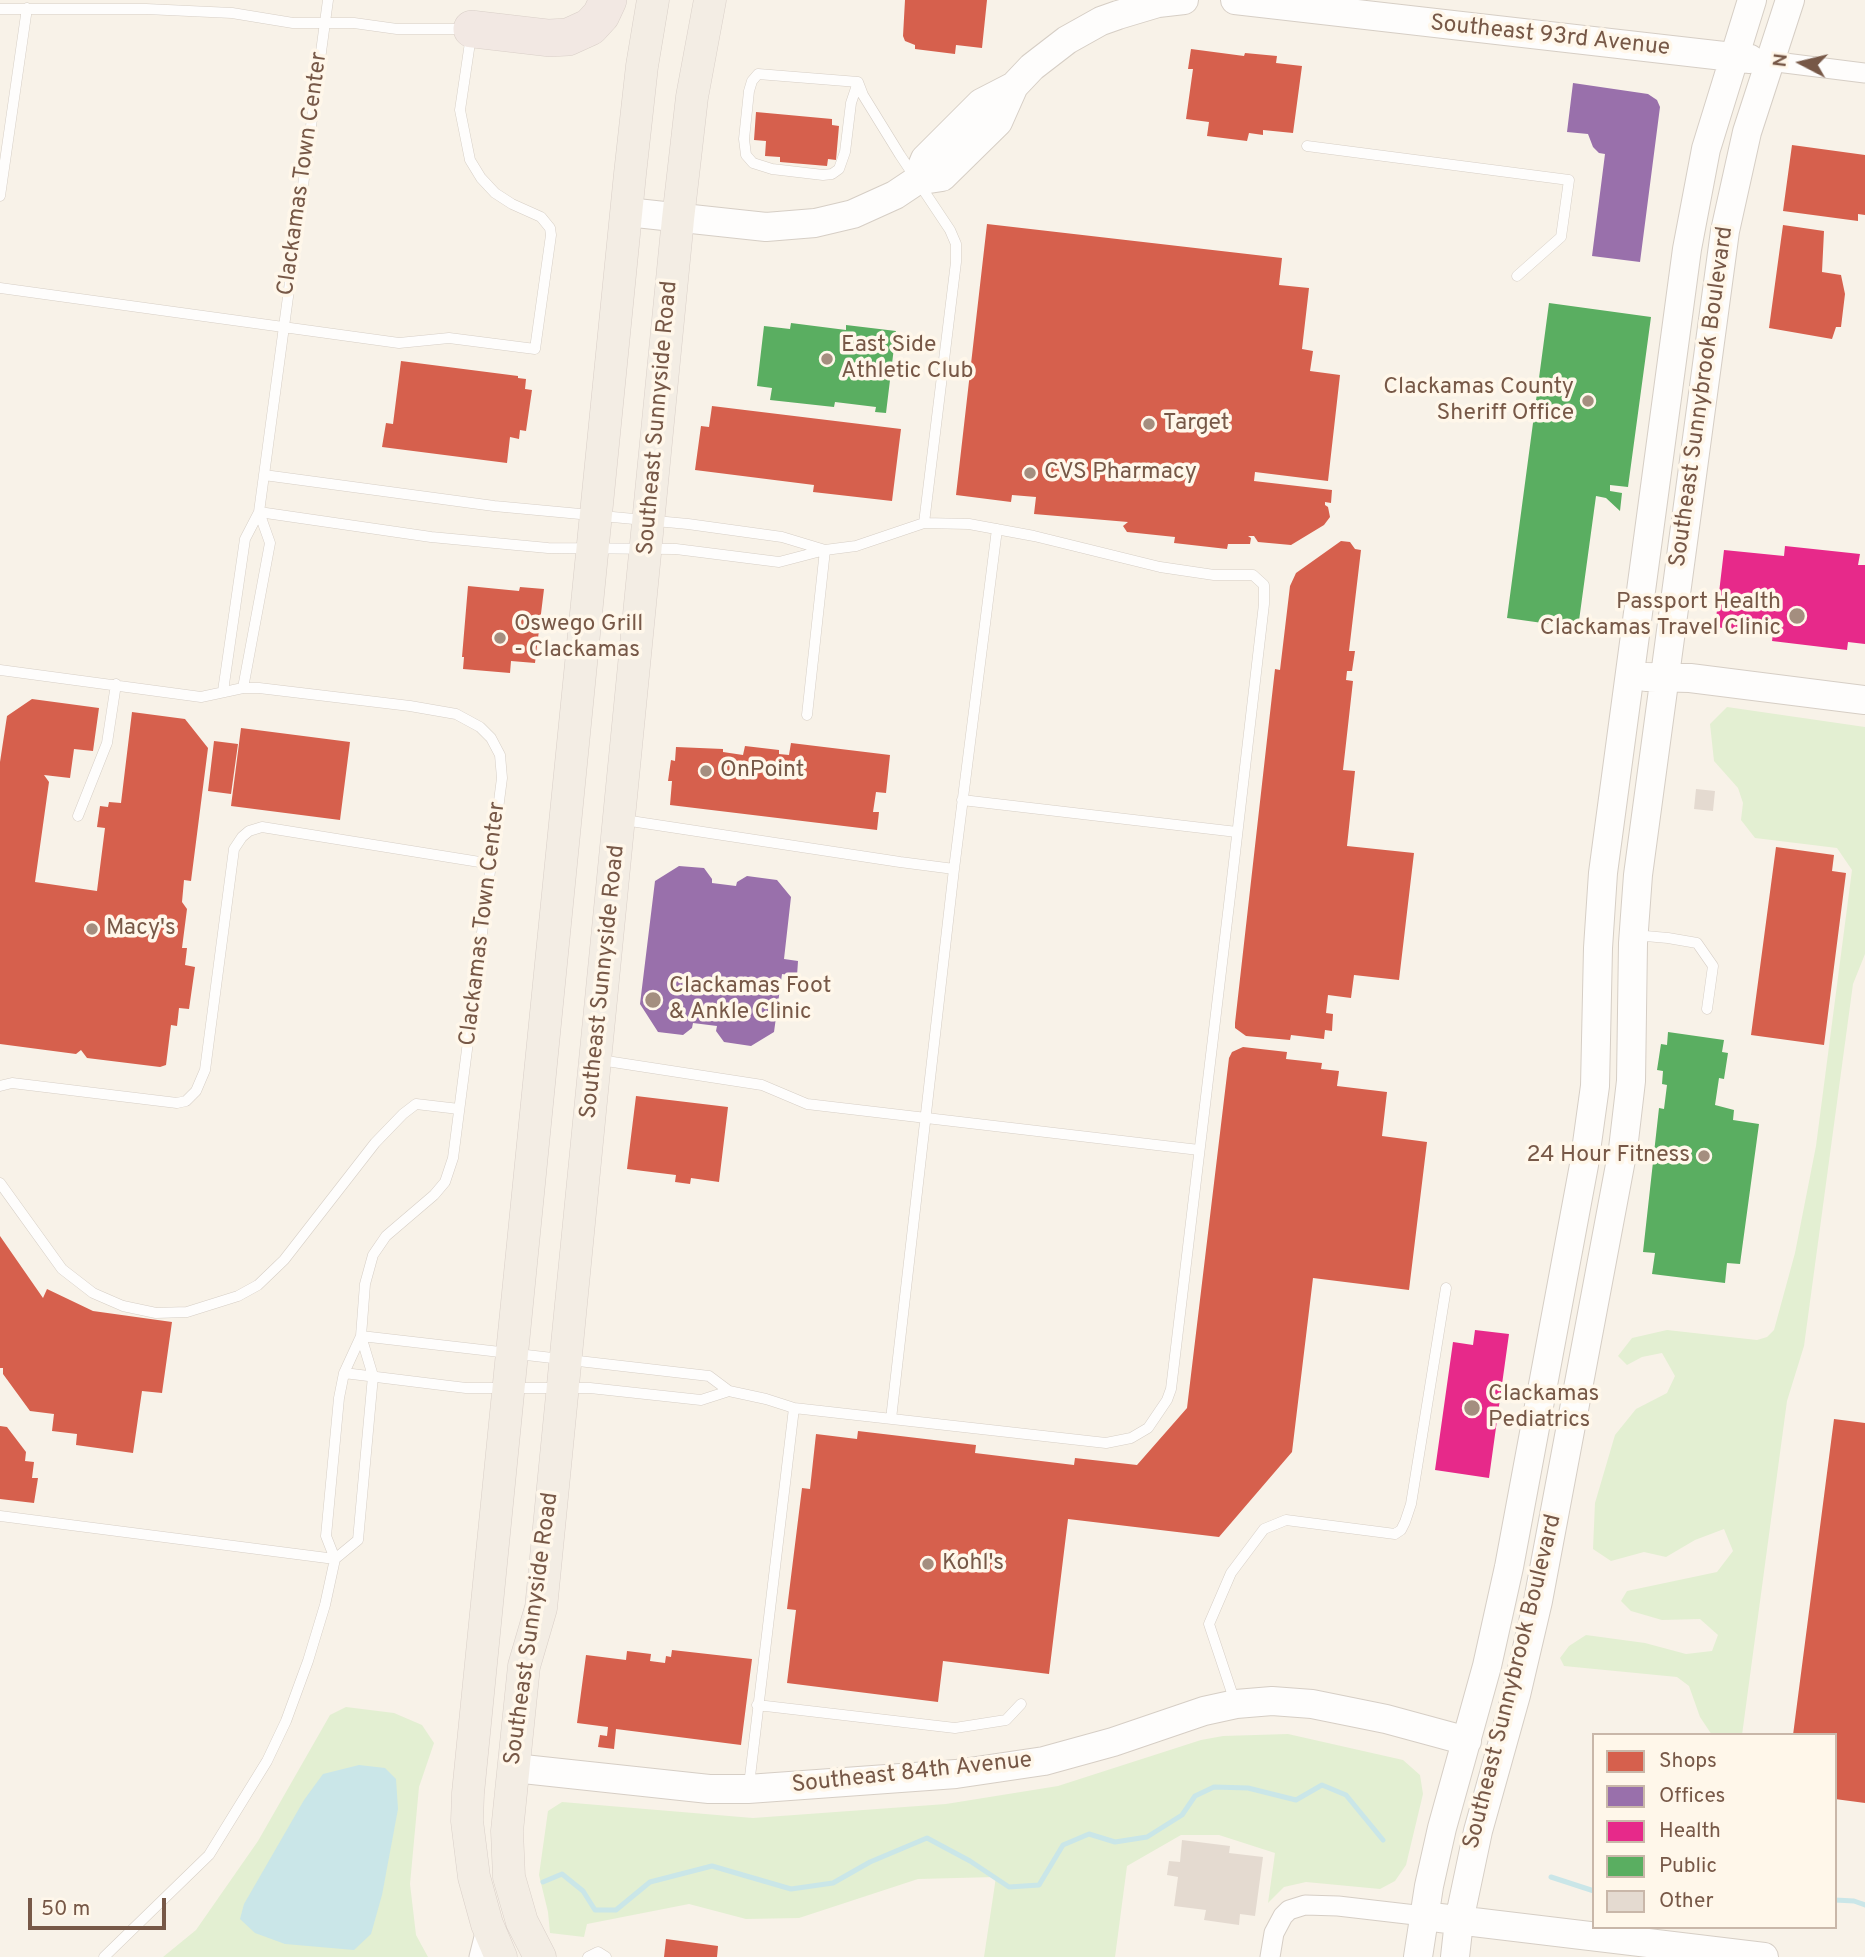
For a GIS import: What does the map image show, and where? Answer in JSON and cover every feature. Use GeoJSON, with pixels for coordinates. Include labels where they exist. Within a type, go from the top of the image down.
{"type":"FeatureCollection","features":[{"type":"Feature","properties":{"kind":"highway"},"geometry":{"type":"LineString","coordinates":[[472,29],[549,38],[568,37],[590,27],[601,15],[608,0]]}},
{"type":"Feature","properties":{"kind":"main road","name":"Southeast Sunnyside Road"},"geometry":{"type":"LineString","coordinates":[[501,1957],[479,1899],[470,1853],[468,1793],[642,66],[653,0]]}},
{"type":"Feature","properties":{"kind":"main road","name":"Southeast Sunnyside Road"},"geometry":{"type":"LineString","coordinates":[[540,1957],[523,1922],[509,1877],[507,1832],[524,1666],[541,1608],[678,219],[692,97],[710,0]]}},
{"type":"Feature","properties":{"kind":"main road"},"geometry":{"type":"LineString","coordinates":[[627,212],[766,226],[815,223],[853,214],[916,180],[925,159],[981,103],[1014,86],[1050,52],[1101,20],[1146,6],[1184,0]]}},
{"type":"Feature","properties":{"kind":"main road","name":"Southeast 93rd Avenue"},"geometry":{"type":"LineString","coordinates":[[1235,0],[1769,61]]}},
{"type":"Feature","properties":{"kind":"main road","name":"Southeast Sunnybrook Boulevard"},"geometry":{"type":"LineString","coordinates":[[1418,1957],[1442,1828],[1490,1654],[1509,1567],[1588,1142],[1597,1053],[1598,947],[1602,883],[1682,286],[1698,183],[1732,57],[1752,0]]}},
{"type":"Feature","properties":{"kind":"main road","name":"Southeast Sunnybrook Boulevard"},"geometry":{"type":"LineString","coordinates":[[1455,1957],[1459,1921],[1478,1831],[1516,1695],[1538,1601],[1608,1232],[1631,1081],[1634,935],[1640,862],[1707,365],[1733,191],[1769,61],[1790,0]]}},
{"type":"Feature","properties":{"kind":"main road"},"geometry":{"type":"LineString","coordinates":[[1682,286],[1693,303],[1692,350],[1699,362],[1707,365]]}},
{"type":"Feature","properties":{"kind":"main road"},"geometry":{"type":"LineString","coordinates":[[1630,676],[1690,678],[1865,700]]}},
{"type":"Feature","properties":{"kind":"main road","name":"Southeast 84th Avenue"},"geometry":{"type":"LineString","coordinates":[[514,1768],[697,1788],[748,1789],[956,1774],[1012,1767],[1088,1749],[1204,1711],[1236,1704],[1272,1701],[1312,1704],[1407,1724],[1466,1741]]}},
{"type":"Feature","properties":{"kind":"main road"},"geometry":{"type":"LineString","coordinates":[[1424,1916],[1764,1957]]}},
{"type":"Feature","properties":{"kind":"street","name":"Southeast 93rd Avenue"},"geometry":{"type":"LineString","coordinates":[[1769,61],[1865,73]]}},
{"type":"Feature","properties":{"kind":"street"},"geometry":{"type":"LineString","coordinates":[[1270,1957],[1274,1933],[1283,1916],[1289,1910],[1305,1905],[1424,1916]]}},
{"type":"Feature","properties":{"kind":"street","name":"Southeast Sunnyside Road"},"geometry":{"type":"LineString","coordinates":[[480,1957],[487,1924]]}},
{"type":"Feature","properties":{"kind":"lane"},"geometry":{"type":"LineString","coordinates":[[325,23],[328,0]]}},
{"type":"Feature","properties":{"kind":"lane","name":"Clackamas Town Center"},"geometry":{"type":"LineString","coordinates":[[0,9],[84,4],[232,13],[293,23],[354,23],[397,29],[472,29],[460,110],[470,160],[481,178],[503,199],[541,217],[551,232],[535,349],[449,338],[399,343],[0,288]]}},
{"type":"Feature","properties":{"kind":"lane"},"geometry":{"type":"LineString","coordinates":[[0,196],[27,8]]}},
{"type":"Feature","properties":{"kind":"lane","name":"Clackamas Town Center"},"geometry":{"type":"LineString","coordinates":[[223,691],[245,539],[259,512],[325,23]]}},
{"type":"Feature","properties":{"kind":"lane"},"geometry":{"type":"LineString","coordinates":[[758,74],[858,82],[851,103],[843,163],[839,170],[823,175],[762,167],[753,163],[746,155],[744,139],[749,92],[752,81],[758,74]]}},
{"type":"Feature","properties":{"kind":"lane"},"geometry":{"type":"LineString","coordinates":[[858,82],[863,95],[950,230],[956,244],[924,523]]}},
{"type":"Feature","properties":{"kind":"lane"},"geometry":{"type":"LineString","coordinates":[[1307,146],[1569,180],[1561,237],[1517,276]]}},
{"type":"Feature","properties":{"kind":"lane"},"geometry":{"type":"LineString","coordinates":[[264,475],[494,506],[596,515],[676,549],[779,562],[825,550],[856,546],[924,523],[969,524],[1034,536],[1160,567],[1214,575],[1253,575],[1264,584],[1171,1389],[1167,1400],[1148,1428],[1130,1438],[1106,1443],[794,1408],[729,1391],[709,1376],[564,1374],[509,1388],[466,1388],[344,1373]]}},
{"type":"Feature","properties":{"kind":"lane"},"geometry":{"type":"LineString","coordinates":[[259,512],[431,537],[548,548],[593,548],[647,535],[782,537],[825,550]]}},
{"type":"Feature","properties":{"kind":"lane","name":"Clackamas Town Center"},"geometry":{"type":"LineString","coordinates":[[243,688],[270,543],[259,512]]}},
{"type":"Feature","properties":{"kind":"lane"},"geometry":{"type":"LineString","coordinates":[[891,1419],[962,800],[997,529]]}},
{"type":"Feature","properties":{"kind":"lane"},"geometry":{"type":"LineString","coordinates":[[807,715],[825,550]]}},
{"type":"Feature","properties":{"kind":"lane","name":"Clackamas Town Center"},"geometry":{"type":"LineString","coordinates":[[0,670],[201,697],[243,688],[410,706],[456,714],[480,727],[491,737],[500,755],[502,778],[453,1158],[445,1182],[434,1195],[386,1236],[373,1255],[365,1284],[361,1336],[344,1373],[339,1398],[327,1536],[335,1559],[325,1605],[296,1695],[267,1762],[209,1855],[104,1957]]}},
{"type":"Feature","properties":{"kind":"lane"},"geometry":{"type":"LineString","coordinates":[[78,816],[107,743],[116,684]]}},
{"type":"Feature","properties":{"kind":"lane"},"geometry":{"type":"LineString","coordinates":[[962,800],[1237,832]]}},
{"type":"Feature","properties":{"kind":"lane"},"geometry":{"type":"LineString","coordinates":[[620,819],[954,869]]}},
{"type":"Feature","properties":{"kind":"lane"},"geometry":{"type":"LineString","coordinates":[[0,1086],[12,1083],[177,1103],[186,1101],[196,1091],[205,1070],[234,849],[242,836],[249,831],[262,827],[492,864]]}},
{"type":"Feature","properties":{"kind":"lane"},"geometry":{"type":"LineString","coordinates":[[1634,935],[1668,937],[1697,943],[1713,966],[1707,1009]]}},
{"type":"Feature","properties":{"kind":"lane"},"geometry":{"type":"LineString","coordinates":[[596,1059],[762,1085],[807,1104],[1199,1150]]}},
{"type":"Feature","properties":{"kind":"lane"},"geometry":{"type":"LineString","coordinates":[[0,1183],[62,1269],[93,1293],[156,1313],[187,1312],[238,1296],[258,1285],[289,1254],[375,1143],[416,1104],[459,1109]]}},
{"type":"Feature","properties":{"kind":"lane"},"geometry":{"type":"LineString","coordinates":[[1236,1704],[1209,1624],[1231,1573],[1264,1528],[1286,1520],[1395,1534],[1401,1530],[1411,1504],[1446,1288]]}},
{"type":"Feature","properties":{"kind":"lane"},"geometry":{"type":"LineString","coordinates":[[361,1336],[512,1354],[564,1374],[590,1388],[701,1400],[729,1391]]}},
{"type":"Feature","properties":{"kind":"lane","name":"Clackamas Town Center"},"geometry":{"type":"LineString","coordinates":[[335,1559],[358,1540],[373,1376],[361,1336]]}},
{"type":"Feature","properties":{"kind":"lane"},"geometry":{"type":"LineString","coordinates":[[748,1789],[794,1408]]}},
{"type":"Feature","properties":{"kind":"lane"},"geometry":{"type":"LineString","coordinates":[[0,1516],[335,1559]]}},
{"type":"Feature","properties":{"kind":"lane"},"geometry":{"type":"LineString","coordinates":[[757,1705],[955,1728],[1006,1720],[1021,1704]]}},
{"type":"Feature","properties":{"kind":"lane"},"geometry":{"type":"LineString","coordinates":[[588,1957],[598,1952],[606,1957]]}},
{"type":"Feature","properties":{"kind":"green space"},"geometry":{"type":"Polygon","coordinates":[[[1727,707],[1865,727],[1865,954],[1853,984],[1804,1346],[1787,1401],[1742,1733],[1711,1733],[1700,1717],[1689,1686],[1677,1677],[1564,1666],[1560,1658],[1569,1646],[1586,1635],[1645,1643],[1686,1654],[1712,1651],[1718,1635],[1700,1619],[1662,1620],[1631,1611],[1621,1601],[1627,1591],[1717,1572],[1733,1551],[1724,1529],[1695,1540],[1666,1557],[1644,1552],[1611,1561],[1593,1549],[1595,1503],[1615,1435],[1636,1409],[1667,1393],[1675,1376],[1662,1353],[1642,1357],[1627,1365],[1618,1356],[1632,1338],[1667,1330],[1757,1340],[1767,1337],[1774,1330],[1795,1253],[1816,1146],[1852,870],[1837,848],[1755,838],[1741,820],[1743,803],[1738,788],[1714,761],[1710,724],[1727,707]]]}},
{"type":"Feature","properties":{"kind":"green space"},"geometry":{"type":"Polygon","coordinates":[[[346,1707],[394,1713],[422,1725],[434,1743],[419,1787],[410,1884],[416,1935],[428,1957],[163,1957],[196,1930],[258,1841],[330,1715],[346,1707]]]}},
{"type":"Feature","properties":{"kind":"green space"},"geometry":{"type":"Polygon","coordinates":[[[1288,1734],[1403,1760],[1420,1775],[1423,1794],[1406,1865],[1395,1881],[1380,1889],[1306,1882],[1284,1887],[1268,1903],[1275,1853],[1219,1835],[1181,1835],[1127,1866],[1115,1957],[984,1957],[996,1877],[918,1879],[799,1918],[746,1919],[689,1904],[587,1924],[584,1937],[550,1933],[539,1875],[548,1811],[562,1802],[753,1818],[946,1804],[1058,1786],[1201,1740],[1223,1736],[1288,1734]]]}},
{"type":"Feature","properties":{"kind":"water"},"geometry":{"type":"Polygon","coordinates":[[[359,1765],[385,1768],[396,1779],[398,1809],[382,1895],[371,1934],[354,1950],[285,1944],[255,1933],[240,1919],[244,1904],[304,1800],[323,1774],[359,1765]]]}},
{"type":"Feature","properties":{"kind":"building: Shops"},"geometry":{"type":"Polygon","coordinates":[[[905,0],[987,0],[982,48],[956,45],[955,54],[915,49],[915,45],[905,41],[903,36],[905,0]]]}},
{"type":"Feature","properties":{"kind":"building: Shops"},"geometry":{"type":"Polygon","coordinates":[[[1191,49],[1244,56],[1245,53],[1277,56],[1276,63],[1302,66],[1293,133],[1263,130],[1263,135],[1249,133],[1247,141],[1207,136],[1209,122],[1186,119],[1193,69],[1188,69],[1191,49]]]}},
{"type":"Feature","properties":{"kind":"building: Shops"},"geometry":{"type":"Polygon","coordinates":[[[756,112],[832,119],[832,125],[839,126],[836,160],[828,159],[827,166],[780,162],[780,157],[765,156],[766,141],[754,140],[756,112]]]}},
{"type":"Feature","properties":{"kind":"building: Shops"},"geometry":{"type":"Polygon","coordinates":[[[1792,145],[1865,155],[1865,215],[1858,214],[1858,221],[1783,211],[1792,145]]]}},
{"type":"Feature","properties":{"kind":"building: Shops","name":"Target"},"geometry":{"type":"Polygon","coordinates":[[[987,224],[1282,258],[1279,285],[1309,288],[1302,349],[1313,351],[1310,371],[1340,375],[1328,481],[1255,472],[1254,481],[1332,490],[1331,503],[1325,502],[1330,517],[1324,525],[1291,545],[1258,542],[1254,536],[1248,536],[1251,538],[1250,544],[1228,544],[1227,549],[1174,543],[1175,537],[1127,532],[1123,526],[1128,522],[1034,514],[1036,497],[1012,495],[1011,502],[956,495],[987,224]]]}},
{"type":"Feature","properties":{"kind":"building: Shops"},"geometry":{"type":"Polygon","coordinates":[[[1783,225],[1824,231],[1822,272],[1841,275],[1845,294],[1841,327],[1836,327],[1832,339],[1769,328],[1783,225]]]}},
{"type":"Feature","properties":{"kind":"building: Shops"},"geometry":{"type":"Polygon","coordinates":[[[401,361],[526,379],[525,389],[532,390],[526,431],[520,430],[519,439],[510,437],[507,463],[382,447],[386,423],[393,424],[401,361]]]}},
{"type":"Feature","properties":{"kind":"building: Shops"},"geometry":{"type":"Polygon","coordinates":[[[712,406],[901,429],[892,501],[813,492],[814,485],[695,470],[701,426],[709,427],[712,406]]]}},
{"type":"Feature","properties":{"kind":"building: Shops"},"geometry":{"type":"Polygon","coordinates":[[[1341,541],[1350,542],[1355,549],[1361,550],[1349,651],[1355,651],[1352,671],[1347,671],[1346,680],[1353,681],[1343,770],[1355,771],[1347,846],[1414,853],[1399,980],[1354,975],[1351,998],[1328,995],[1326,1013],[1333,1014],[1332,1031],[1325,1030],[1324,1039],[1291,1035],[1290,1040],[1246,1036],[1235,1028],[1235,1023],[1275,669],[1280,670],[1290,586],[1296,573],[1341,541]]]}},
{"type":"Feature","properties":{"kind":"building: Shops","name":"Oswego Grill - Clackamas"},"geometry":{"type":"Polygon","coordinates":[[[468,586],[519,591],[520,587],[544,589],[535,663],[511,661],[510,673],[463,669],[468,586]]]}},
{"type":"Feature","properties":{"kind":"building: Shops","name":"Macy's"},"geometry":{"type":"Polygon","coordinates":[[[32,699],[99,708],[93,751],[74,749],[70,778],[44,775],[49,782],[35,882],[97,891],[105,828],[97,827],[100,806],[108,807],[109,802],[121,803],[132,712],[185,719],[208,748],[191,881],[184,880],[182,902],[187,909],[182,948],[187,948],[185,965],[195,967],[189,1009],[179,1008],[177,1026],[171,1025],[166,1065],[160,1067],[87,1058],[81,1050],[76,1054],[0,1044],[0,762],[7,716],[32,699]]]}},
{"type":"Feature","properties":{"kind":"building: Shops"},"geometry":{"type":"Polygon","coordinates":[[[241,728],[350,742],[340,820],[231,806],[241,728]]]}},
{"type":"Feature","properties":{"kind":"building: Shops"},"geometry":{"type":"Polygon","coordinates":[[[214,741],[238,744],[231,794],[208,791],[214,741]]]}},
{"type":"Feature","properties":{"kind":"building: Shops"},"geometry":{"type":"Polygon","coordinates":[[[791,743],[890,755],[886,793],[876,792],[873,812],[879,812],[877,830],[670,805],[672,781],[668,781],[671,760],[675,761],[676,747],[723,749],[723,752],[743,755],[745,746],[779,750],[779,754],[789,755],[791,743]]]}},
{"type":"Feature","properties":{"kind":"building: Shops"},"geometry":{"type":"Polygon","coordinates":[[[1776,847],[1834,855],[1832,871],[1846,873],[1824,1045],[1751,1035],[1776,847]]]}},
{"type":"Feature","properties":{"kind":"building: Shops"},"geometry":{"type":"Polygon","coordinates":[[[1243,1047],[1287,1052],[1286,1059],[1322,1063],[1321,1069],[1339,1071],[1337,1086],[1387,1092],[1382,1136],[1427,1142],[1409,1290],[1313,1278],[1292,1452],[1219,1537],[1068,1519],[1049,1674],[943,1661],[938,1702],[787,1683],[796,1610],[787,1609],[802,1488],[810,1489],[816,1434],[857,1439],[858,1431],[976,1445],[975,1453],[1074,1465],[1075,1458],[1137,1465],[1187,1408],[1229,1058],[1232,1052],[1243,1047]]]}},
{"type":"Feature","properties":{"kind":"building: Shops"},"geometry":{"type":"Polygon","coordinates":[[[636,1096],[728,1107],[719,1182],[691,1178],[690,1184],[675,1182],[676,1175],[627,1169],[636,1096]]]}},
{"type":"Feature","properties":{"kind":"building: Shops"},"geometry":{"type":"Polygon","coordinates":[[[0,1236],[43,1298],[47,1289],[93,1311],[172,1322],[162,1393],[142,1391],[133,1453],[76,1445],[77,1434],[52,1431],[54,1414],[30,1411],[3,1374],[3,1368],[0,1368],[0,1236]]]}},
{"type":"Feature","properties":{"kind":"building: Shops"},"geometry":{"type":"Polygon","coordinates":[[[1834,1419],[1865,1423],[1865,1803],[1837,1799],[1837,1733],[1793,1733],[1834,1419]]]}},
{"type":"Feature","properties":{"kind":"building: Shops"},"geometry":{"type":"Polygon","coordinates":[[[0,1426],[7,1427],[26,1452],[25,1461],[34,1462],[32,1478],[38,1478],[34,1503],[0,1499],[0,1426]]]}},
{"type":"Feature","properties":{"kind":"building: Shops"},"geometry":{"type":"Polygon","coordinates":[[[672,1650],[752,1659],[741,1745],[616,1729],[614,1749],[598,1747],[600,1735],[607,1736],[608,1727],[577,1723],[586,1655],[626,1660],[627,1651],[651,1654],[650,1661],[665,1663],[666,1656],[671,1657],[672,1650]]]}},
{"type":"Feature","properties":{"kind":"building: Shops"},"geometry":{"type":"Polygon","coordinates":[[[666,1939],[718,1946],[717,1957],[664,1957],[666,1939]]]}},
{"type":"Feature","properties":{"kind":"building: Offices"},"geometry":{"type":"Polygon","coordinates":[[[1573,83],[1648,94],[1657,100],[1660,107],[1640,262],[1592,256],[1605,154],[1599,153],[1593,147],[1588,134],[1567,132],[1573,83]]]}},
{"type":"Feature","properties":{"kind":"building: Offices"},"geometry":{"type":"Polygon","coordinates":[[[679,866],[704,868],[712,883],[736,886],[737,882],[747,876],[777,880],[791,897],[784,959],[798,961],[797,976],[782,974],[774,1032],[751,1046],[724,1042],[716,1031],[717,1026],[693,1023],[692,1028],[683,1035],[658,1032],[640,1004],[655,881],[679,866]]]}},
{"type":"Feature","properties":{"kind":"building: Health"},"geometry":{"type":"Polygon","coordinates":[[[1785,546],[1860,554],[1858,565],[1865,565],[1865,644],[1848,642],[1847,650],[1772,641],[1773,634],[1715,627],[1724,550],[1784,556],[1785,546]]]}},
{"type":"Feature","properties":{"kind":"building: Health","name":"Clackamas Pediatrics"},"geometry":{"type":"Polygon","coordinates":[[[1475,1330],[1509,1334],[1489,1478],[1435,1470],[1453,1342],[1473,1345],[1475,1330]]]}},
{"type":"Feature","properties":{"kind":"building: Public","name":"Clackamas County Sheriff Office"},"geometry":{"type":"Polygon","coordinates":[[[1549,303],[1651,317],[1628,487],[1610,485],[1610,491],[1622,493],[1620,511],[1606,498],[1596,496],[1578,628],[1507,618],[1549,303]]]}},
{"type":"Feature","properties":{"kind":"building: Public","name":"East Side Athletic Club"},"geometry":{"type":"Polygon","coordinates":[[[791,323],[846,330],[846,325],[896,331],[886,413],[875,412],[876,407],[835,402],[834,407],[770,400],[772,388],[757,386],[764,326],[790,329],[791,323]]]}},
{"type":"Feature","properties":{"kind":"building: Public","name":"24 Hour Fitness"},"geometry":{"type":"Polygon","coordinates":[[[1668,1032],[1724,1040],[1722,1052],[1728,1053],[1724,1079],[1719,1078],[1715,1105],[1734,1110],[1733,1120],[1759,1124],[1740,1264],[1727,1263],[1725,1283],[1652,1274],[1655,1253],[1643,1252],[1659,1108],[1664,1109],[1667,1085],[1662,1084],[1663,1071],[1657,1070],[1661,1044],[1667,1045],[1668,1032]]]}},
{"type":"Feature","properties":{"kind":"building: Other"},"geometry":{"type":"Polygon","coordinates":[[[1696,789],[1715,791],[1713,811],[1694,809],[1696,789]]]}},
{"type":"Feature","properties":{"kind":"building: Other"},"geometry":{"type":"Polygon","coordinates":[[[1182,1840],[1230,1846],[1229,1853],[1263,1857],[1255,1916],[1240,1914],[1239,1925],[1204,1920],[1206,1910],[1174,1906],[1178,1877],[1167,1875],[1169,1861],[1180,1862],[1182,1840]]]}},
{"type":"Feature","properties":{"kind":"waterway"},"geometry":{"type":"LineString","coordinates":[[543,1882],[562,1874],[583,1891],[595,1910],[616,1910],[650,1882],[712,1866],[791,1889],[833,1883],[870,1862],[927,1838],[970,1861],[1009,1887],[1039,1885],[1063,1845],[1089,1834],[1115,1842],[1147,1837],[1182,1815],[1195,1796],[1214,1787],[1248,1788],[1296,1800],[1322,1785],[1346,1795],[1383,1840]]}},
{"type":"Feature","properties":{"kind":"waterway"},"geometry":{"type":"LineString","coordinates":[[1551,1877],[1592,1890]]}},
{"type":"Feature","properties":{"kind":"waterway"},"geometry":{"type":"LineString","coordinates":[[1837,1900],[1865,1905]]}},
{"type":"Feature","properties":{"kind":"place","name":"East Side Athletic Club"},"geometry":{"type":"Point","coordinates":[827,359]}},
{"type":"Feature","properties":{"kind":"place","name":"Clackamas County Sheriff Office"},"geometry":{"type":"Point","coordinates":[1588,401]}},
{"type":"Feature","properties":{"kind":"place","name":"Target"},"geometry":{"type":"Point","coordinates":[1149,424]}},
{"type":"Feature","properties":{"kind":"place","name":"CVS Pharmacy"},"geometry":{"type":"Point","coordinates":[1030,473]}},
{"type":"Feature","properties":{"kind":"place","name":"Passport Health Clackamas Travel Clinic"},"geometry":{"type":"Point","coordinates":[1797,616]}},
{"type":"Feature","properties":{"kind":"place","name":"Oswego Grill - Clackamas"},"geometry":{"type":"Point","coordinates":[500,638]}},
{"type":"Feature","properties":{"kind":"place","name":"OnPoint"},"geometry":{"type":"Point","coordinates":[706,771]}},
{"type":"Feature","properties":{"kind":"place","name":"Macy's"},"geometry":{"type":"Point","coordinates":[92,929]}},
{"type":"Feature","properties":{"kind":"place","name":"Clackamas Foot & Ankle Clinic"},"geometry":{"type":"Point","coordinates":[653,1000]}},
{"type":"Feature","properties":{"kind":"place","name":"24 Hour Fitness"},"geometry":{"type":"Point","coordinates":[1704,1156]}},
{"type":"Feature","properties":{"kind":"place","name":"Clackamas Pediatrics"},"geometry":{"type":"Point","coordinates":[1472,1408]}},
{"type":"Feature","properties":{"kind":"place","name":"Kohl's"},"geometry":{"type":"Point","coordinates":[928,1564]}}]}
